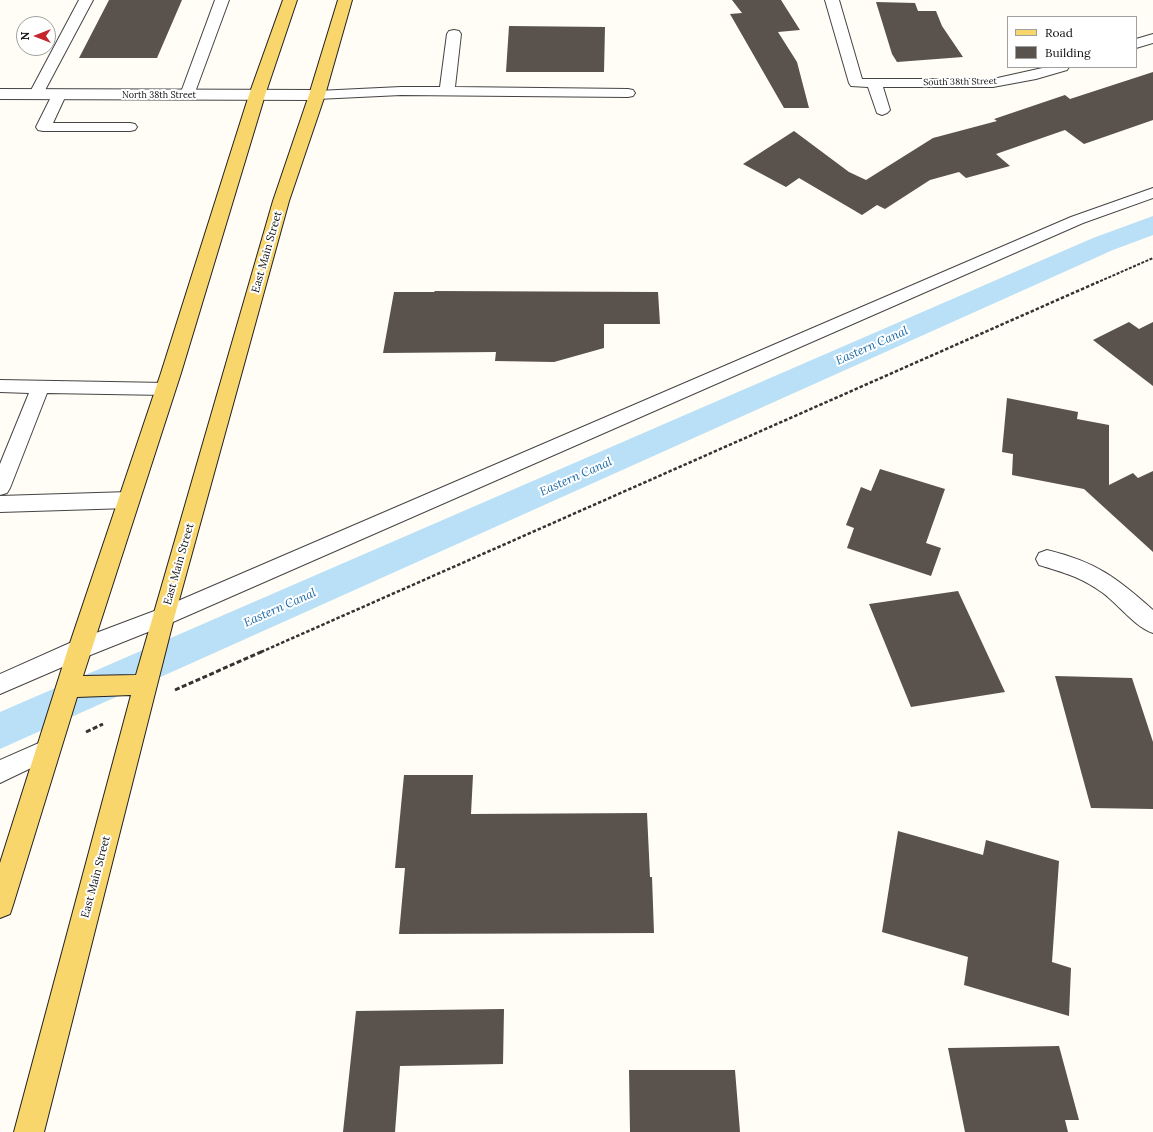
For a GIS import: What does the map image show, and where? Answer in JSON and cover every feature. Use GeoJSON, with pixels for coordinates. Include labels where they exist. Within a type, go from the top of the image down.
{"type":"FeatureCollection","features":[{"type":"Feature","properties":{"kind":"main road"},"geometry":{"type":"LineString","coordinates":[[0,905],[79,652],[166,389],[257,95],[290,0]]}},
{"type":"Feature","properties":{"kind":"main road","name":"East Main Street"},"geometry":{"type":"LineString","coordinates":[[29,1132],[163,619],[281,201],[317,95],[345,0]]}},
{"type":"Feature","properties":{"kind":"main road"},"geometry":{"type":"LineString","coordinates":[[68,687],[143,696]]}},
{"type":"Feature","properties":{"kind":"street","name":"South 38th Street"},"geometry":{"type":"LineString","coordinates":[[832,0],[856,83],[993,83],[1036,75],[1059,68]]}},
{"type":"Feature","properties":{"kind":"street"},"geometry":{"type":"LineString","coordinates":[[1137,44],[1153,38]]}},
{"type":"Feature","properties":{"kind":"street"},"geometry":{"type":"LineString","coordinates":[[874,83],[882,110]]}},
{"type":"Feature","properties":{"kind":"street","name":"North 38th Street"},"geometry":{"type":"LineString","coordinates":[[0,94],[317,95]]}},
{"type":"Feature","properties":{"kind":"street"},"geometry":{"type":"LineString","coordinates":[[1047,559],[1085,571],[1102,581],[1118,592],[1153,624]]}},
{"type":"Feature","properties":{"kind":"lane"},"geometry":{"type":"LineString","coordinates":[[36,94],[86,0]]}},
{"type":"Feature","properties":{"kind":"lane"},"geometry":{"type":"LineString","coordinates":[[187,95],[222,0]]}},
{"type":"Feature","properties":{"kind":"lane"},"geometry":{"type":"LineString","coordinates":[[447,91],[454,34]]}},
{"type":"Feature","properties":{"kind":"lane"},"geometry":{"type":"LineString","coordinates":[[317,95],[401,91],[628,93]]}},
{"type":"Feature","properties":{"kind":"lane"},"geometry":{"type":"LineString","coordinates":[[59,94],[43,126],[130,127]]}},
{"type":"Feature","properties":{"kind":"lane"},"geometry":{"type":"LineString","coordinates":[[0,684],[163,619],[1077,220],[1153,192]]}},
{"type":"Feature","properties":{"kind":"lane"},"geometry":{"type":"LineString","coordinates":[[0,386],[166,389]]}},
{"type":"Feature","properties":{"kind":"lane"},"geometry":{"type":"LineString","coordinates":[[0,488],[41,386]]}},
{"type":"Feature","properties":{"kind":"lane"},"geometry":{"type":"LineString","coordinates":[[0,504],[129,500]]}},
{"type":"Feature","properties":{"kind":"lane"},"geometry":{"type":"LineString","coordinates":[[0,772],[48,749]]}},
{"type":"Feature","properties":{"kind":"path"},"geometry":{"type":"LineString","coordinates":[[48,749],[143,696],[199,679],[1153,258]]}},
{"type":"Feature","properties":{"kind":"building"},"geometry":{"type":"Polygon","coordinates":[[[109,0],[182,0],[157,58],[79,58],[109,0]]]}},
{"type":"Feature","properties":{"kind":"building"},"geometry":{"type":"Polygon","coordinates":[[[732,0],[781,0],[800,30],[778,32],[797,62],[809,108],[784,108],[730,14],[742,13],[732,0]]]}},
{"type":"Feature","properties":{"kind":"building"},"geometry":{"type":"Polygon","coordinates":[[[876,2],[915,3],[918,11],[936,11],[942,26],[963,57],[897,62],[892,54],[876,2]]]}},
{"type":"Feature","properties":{"kind":"building"},"geometry":{"type":"Polygon","coordinates":[[[509,26],[605,27],[604,72],[506,72],[509,26]]]}},
{"type":"Feature","properties":{"kind":"building"},"geometry":{"type":"Polygon","coordinates":[[[1153,72],[1153,120],[1084,144],[1065,130],[996,154],[1010,166],[966,178],[959,172],[930,180],[885,209],[877,205],[862,215],[799,178],[786,187],[743,164],[794,131],[849,172],[866,180],[933,138],[997,121],[994,119],[1065,95],[1070,99],[1153,72]]]}},
{"type":"Feature","properties":{"kind":"building"},"geometry":{"type":"Polygon","coordinates":[[[394,292],[658,292],[660,324],[604,324],[604,348],[554,362],[495,361],[496,352],[383,353],[394,292]]]}},
{"type":"Feature","properties":{"kind":"building"},"geometry":{"type":"Polygon","coordinates":[[[1129,322],[1139,329],[1153,322],[1153,386],[1093,340],[1129,322]]]}},
{"type":"Feature","properties":{"kind":"building"},"geometry":{"type":"Polygon","coordinates":[[[1007,398],[1078,412],[1077,419],[1109,425],[1109,485],[1133,473],[1138,478],[1153,471],[1153,552],[1084,489],[1012,475],[1013,454],[1002,452],[1007,398]]]}},
{"type":"Feature","properties":{"kind":"building"},"geometry":{"type":"Polygon","coordinates":[[[880,469],[945,489],[926,543],[941,548],[931,576],[847,548],[854,528],[846,525],[861,487],[871,491],[880,469]]]}},
{"type":"Feature","properties":{"kind":"building"},"geometry":{"type":"Polygon","coordinates":[[[958,591],[1005,692],[911,707],[869,604],[958,591]]]}},
{"type":"Feature","properties":{"kind":"building"},"geometry":{"type":"Polygon","coordinates":[[[1055,676],[1132,678],[1153,742],[1153,809],[1091,808],[1055,676]]]}},
{"type":"Feature","properties":{"kind":"building"},"geometry":{"type":"Polygon","coordinates":[[[404,775],[473,775],[471,814],[647,813],[650,877],[652,877],[654,933],[399,934],[405,868],[395,868],[404,775]]]}},
{"type":"Feature","properties":{"kind":"building"},"geometry":{"type":"Polygon","coordinates":[[[898,831],[983,855],[986,840],[1059,861],[1052,962],[1071,968],[1069,1016],[964,985],[968,957],[882,932],[898,831]]]}},
{"type":"Feature","properties":{"kind":"building"},"geometry":{"type":"Polygon","coordinates":[[[504,1009],[503,1064],[400,1066],[395,1132],[343,1132],[356,1011],[504,1009]]]}},
{"type":"Feature","properties":{"kind":"building"},"geometry":{"type":"Polygon","coordinates":[[[1059,1046],[1079,1120],[1065,1120],[1068,1132],[965,1132],[948,1048],[1059,1046]]]}},
{"type":"Feature","properties":{"kind":"building"},"geometry":{"type":"Polygon","coordinates":[[[629,1070],[735,1070],[740,1132],[630,1132],[629,1070]]]}},
{"type":"Feature","properties":{"kind":"waterway","name":"Eastern Canal"},"geometry":{"type":"LineString","coordinates":[[0,731],[1103,244],[1153,225]]}}]}
